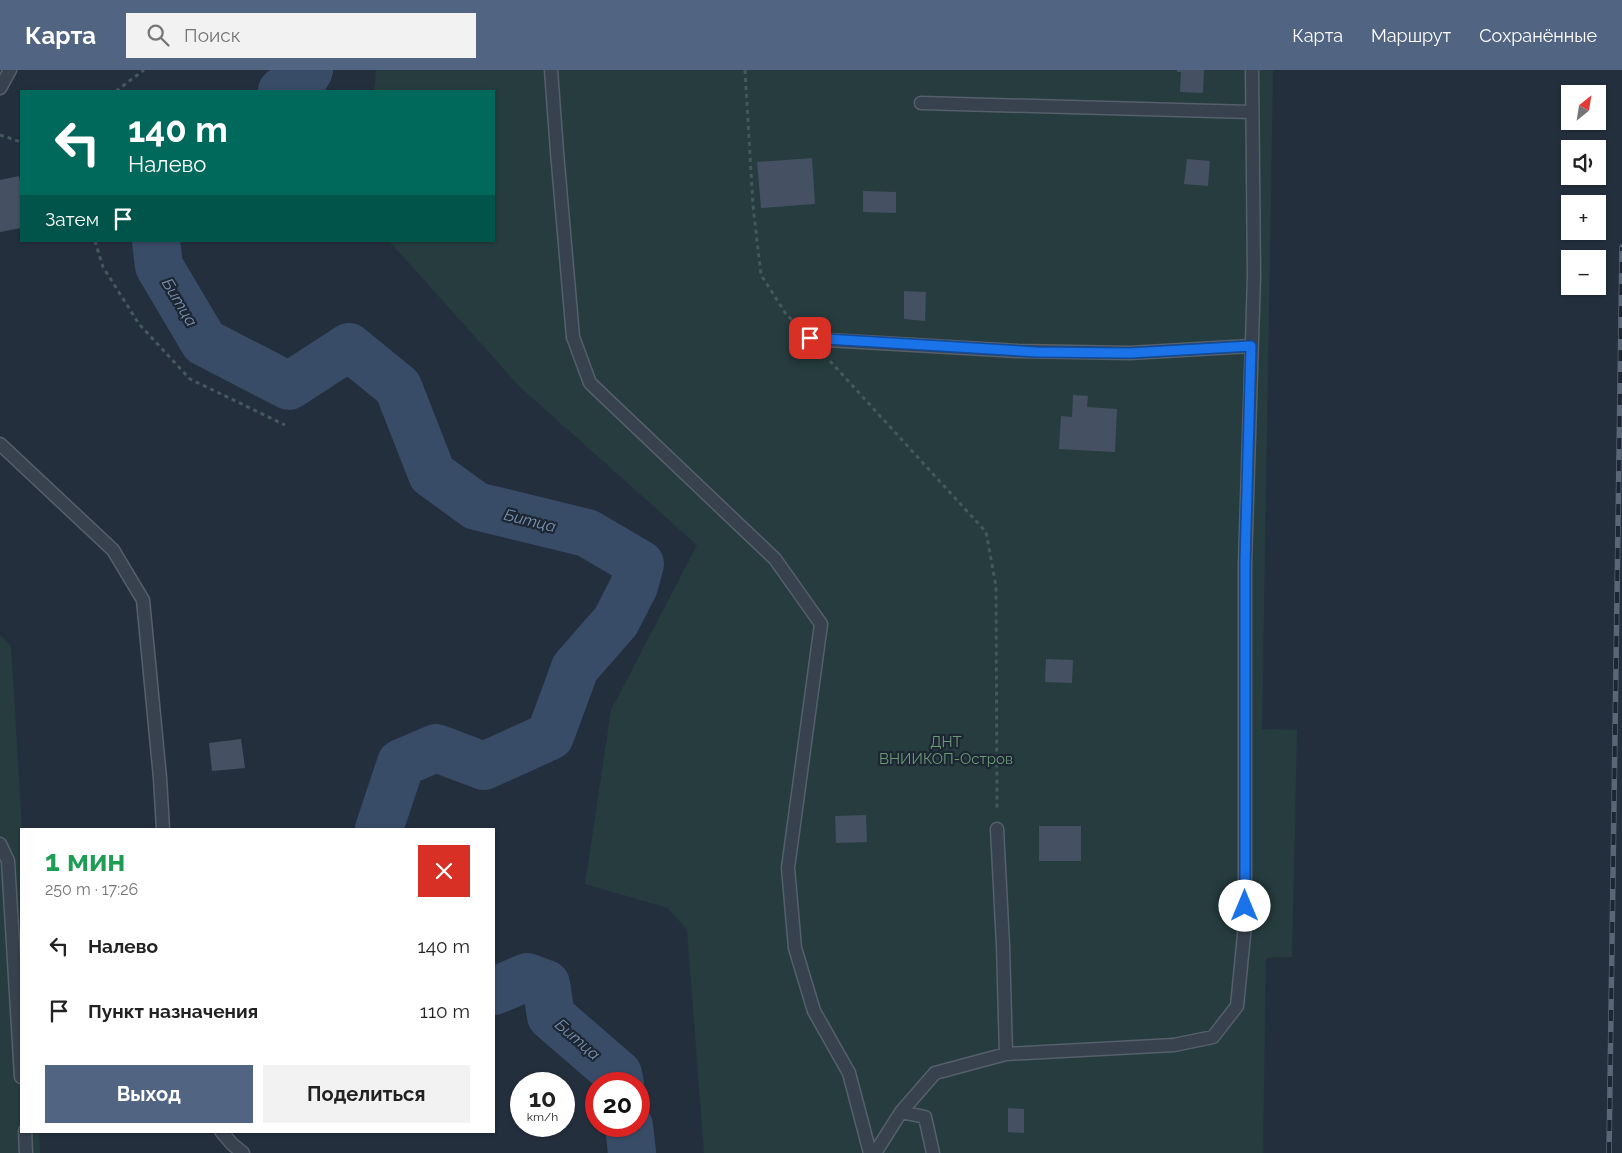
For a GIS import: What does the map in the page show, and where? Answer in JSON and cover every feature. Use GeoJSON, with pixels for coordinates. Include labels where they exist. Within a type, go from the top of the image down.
{"type":"FeatureCollection","features":[{"type":"Feature","properties":{"kind":"lane"},"geometry":{"type":"LineString","coordinates":[[0,88],[10,70]]}},
{"type":"Feature","properties":{"kind":"lane"},"geometry":{"type":"LineString","coordinates":[[551,70],[573,337],[590,383],[775,559],[821,624],[788,868],[795,948],[814,1011],[849,1074],[870,1153]]}},
{"type":"Feature","properties":{"kind":"lane"},"geometry":{"type":"LineString","coordinates":[[875,1153],[901,1112],[935,1073],[1006,1054],[1174,1045],[1213,1037],[1237,1006],[1245,925],[1245,563],[1254,276],[1252,70]]}},
{"type":"Feature","properties":{"kind":"lane"},"geometry":{"type":"LineString","coordinates":[[921,103],[1251,112]]}},
{"type":"Feature","properties":{"kind":"lane"},"geometry":{"type":"LineString","coordinates":[[810,338],[1037,352],[1130,353],[1251,346]]}},
{"type":"Feature","properties":{"kind":"lane"},"geometry":{"type":"LineString","coordinates":[[0,444],[113,550],[143,600],[163,828]]}},
{"type":"Feature","properties":{"kind":"lane"},"geometry":{"type":"LineString","coordinates":[[997,829],[1006,1054]]}},
{"type":"Feature","properties":{"kind":"lane"},"geometry":{"type":"LineString","coordinates":[[0,844],[8,861],[20,1060]]}},
{"type":"Feature","properties":{"kind":"lane"},"geometry":{"type":"LineString","coordinates":[[901,1112],[925,1118],[933,1153]]}},
{"type":"Feature","properties":{"kind":"lane"},"geometry":{"type":"LineString","coordinates":[[24,1133],[26,1153]]}},
{"type":"Feature","properties":{"kind":"lane"},"geometry":{"type":"LineString","coordinates":[[223,1133],[243,1153]]}},
{"type":"Feature","properties":{"kind":"path"},"geometry":{"type":"LineString","coordinates":[[117,90],[144,70]]}},
{"type":"Feature","properties":{"kind":"path"},"geometry":{"type":"LineString","coordinates":[[745,70],[752,206],[761,275],[786,314],[986,532],[996,586],[997,829]]}},
{"type":"Feature","properties":{"kind":"path"},"geometry":{"type":"LineString","coordinates":[[0,134],[20,142]]}},
{"type":"Feature","properties":{"kind":"path"},"geometry":{"type":"LineString","coordinates":[[94,242],[103,267],[139,324],[190,378],[285,425]]}},
{"type":"Feature","properties":{"kind":"green space","name":"ДНТ ВНИИКОП-Остров"},"geometry":{"type":"Polygon","coordinates":[[[376,70],[1273,70],[1262,729],[1297,730],[1292,957],[1266,958],[1263,1153],[704,1153],[687,930],[668,908],[585,884],[611,710],[697,545],[520,387],[390,242],[495,242],[495,90],[374,90],[376,70]]]}},
{"type":"Feature","properties":{"kind":"green space"},"geometry":{"type":"Polygon","coordinates":[[[0,635],[11,646],[22,828],[20,828],[20,1133],[39,1133],[40,1153],[0,1153],[0,635]]]}},
{"type":"Feature","properties":{"kind":"building"},"geometry":{"type":"Polygon","coordinates":[[[1177,70],[1204,70],[1203,93],[1180,92],[1181,72],[1177,72],[1177,70]]]}},
{"type":"Feature","properties":{"kind":"building"},"geometry":{"type":"Polygon","coordinates":[[[812,158],[815,204],[761,208],[757,162],[812,158]]]}},
{"type":"Feature","properties":{"kind":"building"},"geometry":{"type":"Polygon","coordinates":[[[1187,159],[1210,161],[1208,186],[1184,184],[1187,159]]]}},
{"type":"Feature","properties":{"kind":"building"},"geometry":{"type":"Polygon","coordinates":[[[19,176],[20,228],[0,232],[0,180],[19,176]]]}},
{"type":"Feature","properties":{"kind":"building"},"geometry":{"type":"Polygon","coordinates":[[[863,191],[896,192],[896,213],[863,212],[863,191]]]}},
{"type":"Feature","properties":{"kind":"building"},"geometry":{"type":"Polygon","coordinates":[[[904,291],[926,292],[925,321],[904,319],[904,291]]]}},
{"type":"Feature","properties":{"kind":"building"},"geometry":{"type":"Polygon","coordinates":[[[1073,395],[1088,396],[1087,407],[1117,409],[1115,452],[1059,449],[1061,416],[1072,417],[1073,395]]]}},
{"type":"Feature","properties":{"kind":"building"},"geometry":{"type":"Polygon","coordinates":[[[1046,659],[1073,660],[1072,683],[1045,682],[1046,659]]]}},
{"type":"Feature","properties":{"kind":"building"},"geometry":{"type":"Polygon","coordinates":[[[241,739],[245,768],[212,771],[209,743],[241,739]]]}},
{"type":"Feature","properties":{"kind":"building"},"geometry":{"type":"Polygon","coordinates":[[[866,815],[867,842],[836,843],[835,816],[866,815]]]}},
{"type":"Feature","properties":{"kind":"building"},"geometry":{"type":"Polygon","coordinates":[[[1039,826],[1081,826],[1081,861],[1039,861],[1039,826]]]}},
{"type":"Feature","properties":{"kind":"building"},"geometry":{"type":"Polygon","coordinates":[[[1008,1108],[1024,1109],[1024,1133],[1008,1132],[1008,1108]]]}},
{"type":"Feature","properties":{"kind":"waterway","name":"Битца"},"geometry":{"type":"LineString","coordinates":[[284,90],[305,77],[309,70]]}},
{"type":"Feature","properties":{"kind":"waterway","name":"Битца"},"geometry":{"type":"LineString","coordinates":[[156,242],[159,266],[204,342],[289,386],[349,347],[398,387],[432,474],[476,506],[587,533],[640,564],[634,586],[616,621],[575,668],[550,736],[484,766],[436,748],[401,763],[379,828]]}},
{"type":"Feature","properties":{"kind":"waterway","name":"Битца"},"geometry":{"type":"LineString","coordinates":[[495,991],[527,977],[546,984],[551,1016],[616,1072]]}},
{"type":"Feature","properties":{"kind":"waterway","name":"Битца"},"geometry":{"type":"LineString","coordinates":[[630,1137],[632,1153]]}},
{"type":"Feature","properties":{"kind":"railway"},"geometry":{"type":"LineString","coordinates":[[1609,1153],[1622,247]]}},
{"type":"Feature","properties":{"kind":"route"},"geometry":{"type":"LineString","coordinates":[[810,338],[1037,352],[1130,353],[1251,346],[1245,563],[1245,906]]}}]}
